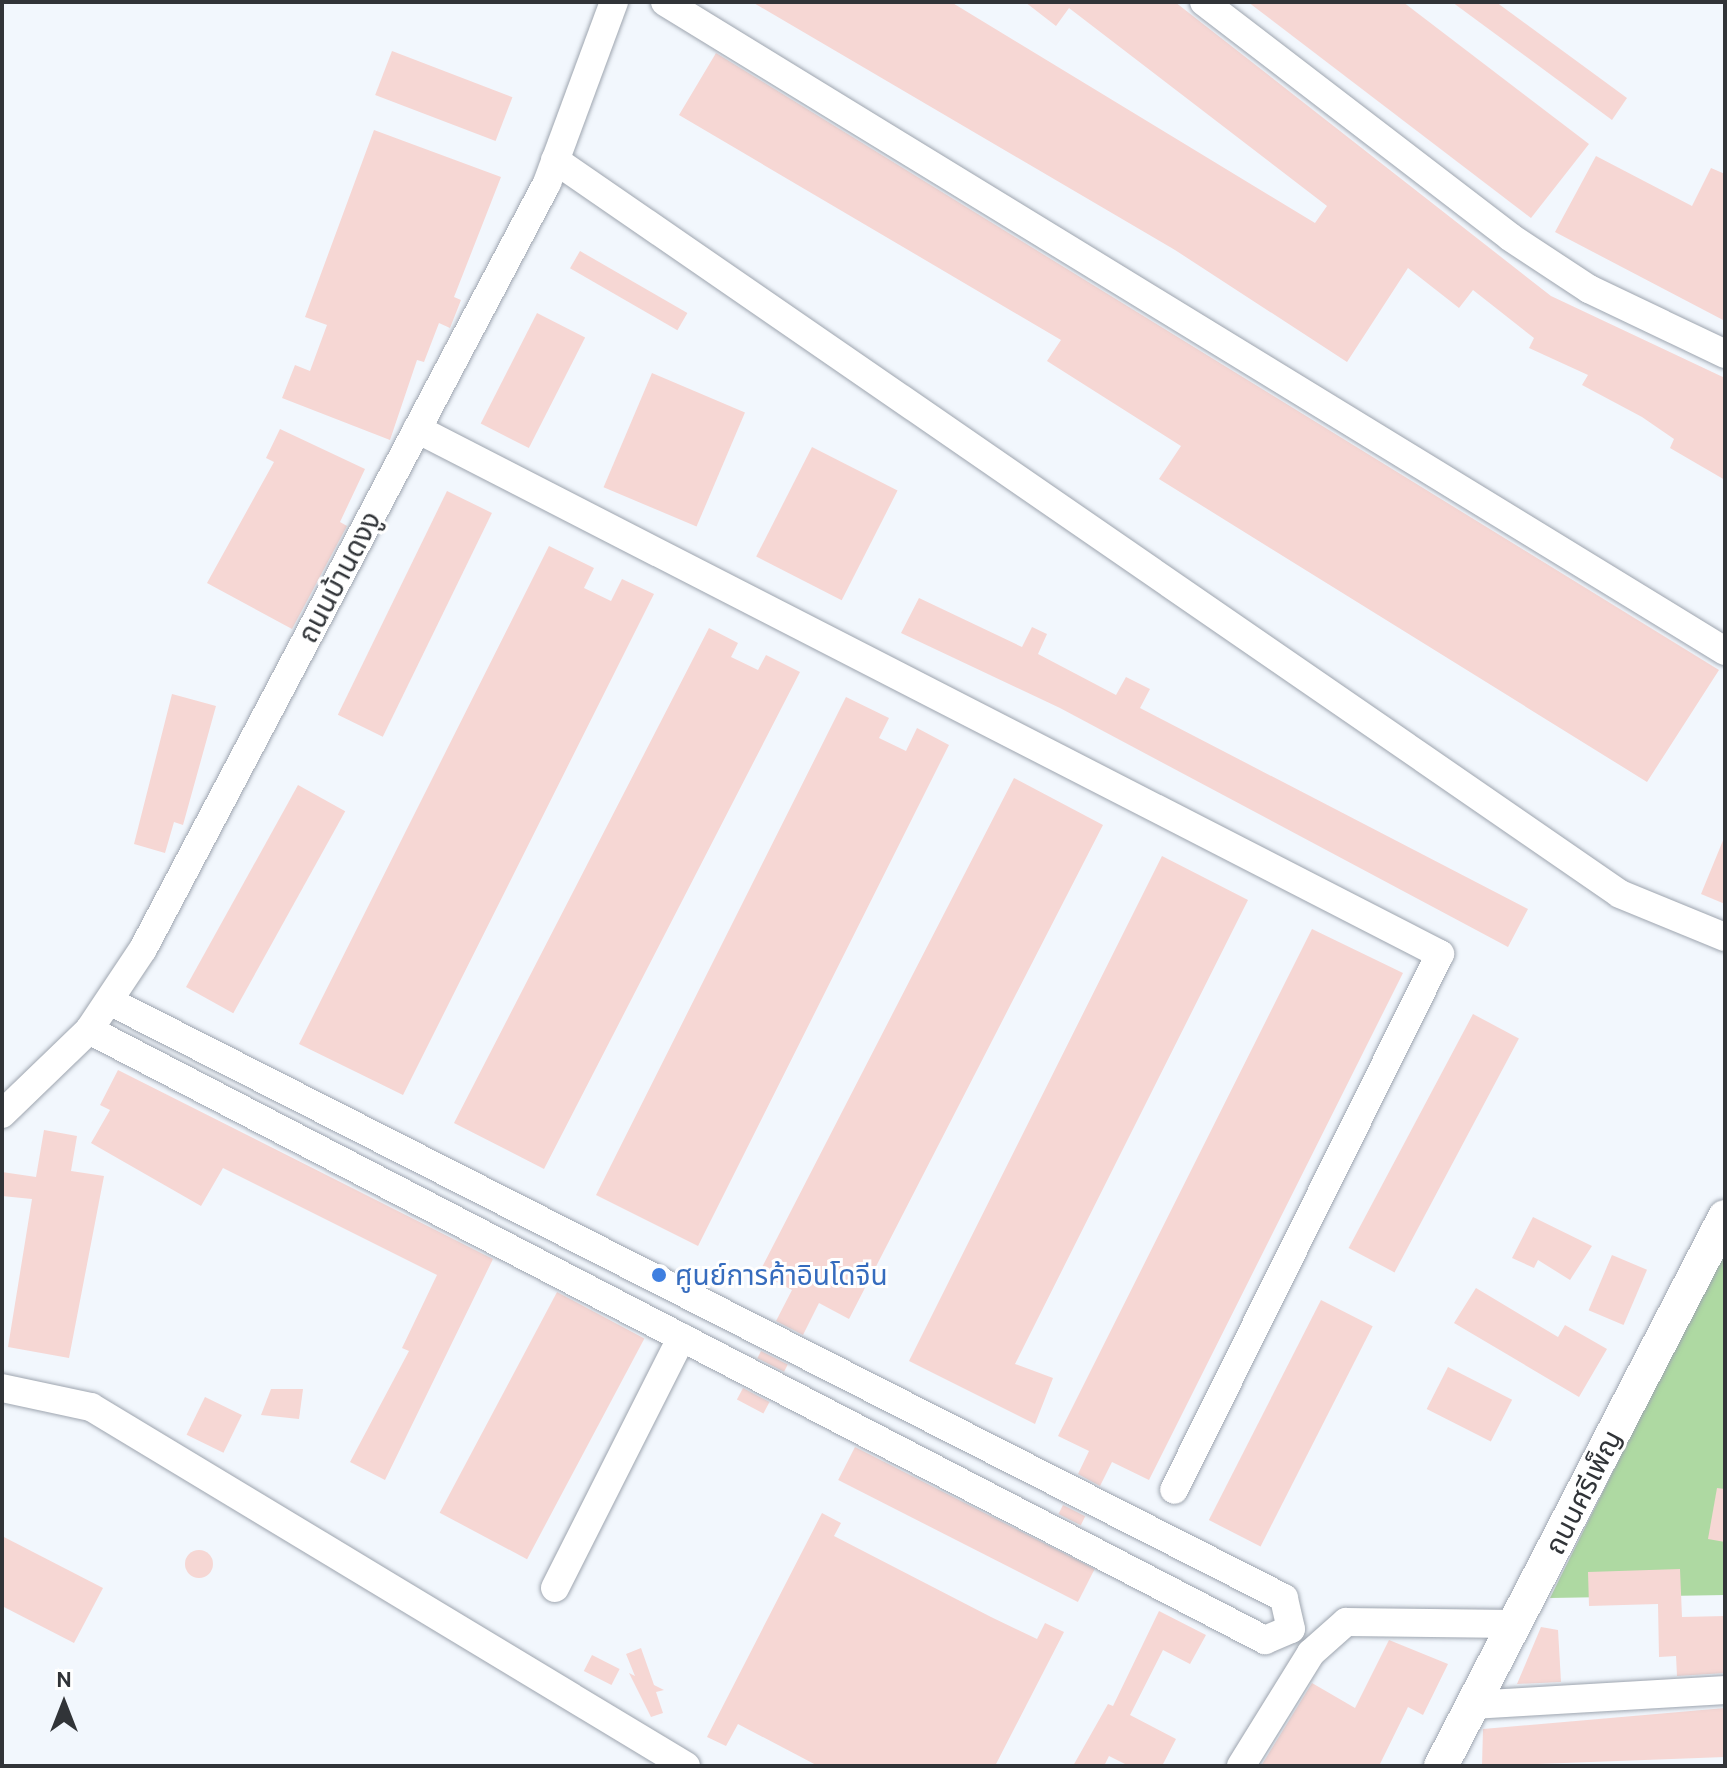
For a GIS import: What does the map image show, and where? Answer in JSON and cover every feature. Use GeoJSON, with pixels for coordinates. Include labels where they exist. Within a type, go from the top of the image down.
{"type":"FeatureCollection","features":[{"type":"Feature","properties":{"kind":"main road","name":"ถนนศรีเพ็ญ"},"geometry":{"type":"LineString","coordinates":[[1441,1766],[1725,1217]]}},
{"type":"Feature","properties":{"kind":"street","name":"ถนนบ้านดงงู"},"geometry":{"type":"LineString","coordinates":[[2,1114],[89,1030],[111,1002],[417,429],[555,160],[614,2]]}},
{"type":"Feature","properties":{"kind":"street"},"geometry":{"type":"LineString","coordinates":[[665,2],[1725,651]]}},
{"type":"Feature","properties":{"kind":"street"},"geometry":{"type":"LineString","coordinates":[[1204,2],[1510,237],[1589,289],[1725,354]]}},
{"type":"Feature","properties":{"kind":"street"},"geometry":{"type":"LineString","coordinates":[[555,160],[1620,894],[1725,937]]}},
{"type":"Feature","properties":{"kind":"street"},"geometry":{"type":"LineString","coordinates":[[417,429],[1440,954],[1174,1490]]}},
{"type":"Feature","properties":{"kind":"street"},"geometry":{"type":"LineString","coordinates":[[111,1002],[1284,1598],[1291,1629]]}},
{"type":"Feature","properties":{"kind":"street"},"geometry":{"type":"LineString","coordinates":[[89,1030],[1265,1640],[1291,1629],[1346,1622],[1515,1624]]}},
{"type":"Feature","properties":{"kind":"street"},"geometry":{"type":"LineString","coordinates":[[555,1588],[682,1337]]}},
{"type":"Feature","properties":{"kind":"street"},"geometry":{"type":"LineString","coordinates":[[2,1388],[91,1407],[671,1763]]}},
{"type":"Feature","properties":{"kind":"street"},"geometry":{"type":"LineString","coordinates":[[1241,1766],[1311,1653],[1346,1622]]}},
{"type":"Feature","properties":{"kind":"street"},"geometry":{"type":"LineString","coordinates":[[1473,1705],[1725,1690]]}},
{"type":"Feature","properties":{"kind":"green space"},"geometry":{"type":"Polygon","coordinates":[[[1725,1247],[1725,1595],[1550,1598],[1725,1247]]]}},
{"type":"Feature","properties":{"kind":"building"},"geometry":{"type":"Polygon","coordinates":[[[752,2],[951,2],[1315,223],[1327,206],[1069,8],[1056,26],[1025,2],[1175,2],[1551,296],[1725,378],[1725,480],[1670,448],[1674,439],[1642,417],[1582,385],[1588,375],[1529,348],[1534,338],[1473,290],[1459,308],[1408,268],[1347,362],[1175,250],[752,2]]]}},
{"type":"Feature","properties":{"kind":"building"},"geometry":{"type":"Polygon","coordinates":[[[1248,2],[1403,2],[1589,144],[1531,218],[1248,2]]]}},
{"type":"Feature","properties":{"kind":"building"},"geometry":{"type":"Polygon","coordinates":[[[1452,2],[1496,2],[1627,98],[1612,120],[1452,2]]]}},
{"type":"Feature","properties":{"kind":"building"},"geometry":{"type":"Polygon","coordinates":[[[392,51],[512,97],[496,141],[375,95],[392,51]]]}},
{"type":"Feature","properties":{"kind":"building"},"geometry":{"type":"Polygon","coordinates":[[[716,53],[1719,670],[1647,782],[1159,479],[1181,446],[1047,361],[1061,340],[679,115],[716,53]]]}},
{"type":"Feature","properties":{"kind":"building"},"geometry":{"type":"Polygon","coordinates":[[[374,130],[501,177],[454,297],[461,300],[450,328],[439,323],[424,362],[417,360],[390,440],[282,398],[295,365],[310,371],[327,325],[305,317],[374,130]]]}},
{"type":"Feature","properties":{"kind":"building"},"geometry":{"type":"Polygon","coordinates":[[[1596,156],[1692,206],[1711,168],[1725,174],[1725,321],[1555,232],[1596,156]]]}},
{"type":"Feature","properties":{"kind":"building"},"geometry":{"type":"Polygon","coordinates":[[[580,251],[687,313],[677,330],[570,268],[580,251]]]}},
{"type":"Feature","properties":{"kind":"building"},"geometry":{"type":"Polygon","coordinates":[[[537,313],[585,338],[529,448],[481,423],[537,313]]]}},
{"type":"Feature","properties":{"kind":"building"},"geometry":{"type":"Polygon","coordinates":[[[652,373],[745,412],[697,527],[604,487],[652,373]]]}},
{"type":"Feature","properties":{"kind":"building"},"geometry":{"type":"Polygon","coordinates":[[[280,429],[365,469],[340,522],[347,526],[292,629],[207,583],[274,462],[266,458],[280,429]]]}},
{"type":"Feature","properties":{"kind":"building"},"geometry":{"type":"Polygon","coordinates":[[[812,447],[898,491],[842,600],[756,557],[812,447]]]}},
{"type":"Feature","properties":{"kind":"building"},"geometry":{"type":"Polygon","coordinates":[[[447,491],[492,513],[383,737],[338,715],[447,491]]]}},
{"type":"Feature","properties":{"kind":"building"},"geometry":{"type":"Polygon","coordinates":[[[549,546],[594,568],[584,588],[611,601],[622,579],[654,594],[403,1095],[299,1044],[549,546]]]}},
{"type":"Feature","properties":{"kind":"building"},"geometry":{"type":"Polygon","coordinates":[[[919,598],[1022,647],[1032,627],[1047,634],[1038,654],[1116,695],[1126,677],[1150,689],[1140,708],[1528,909],[1508,947],[1060,708],[901,633],[919,598]]]}},
{"type":"Feature","properties":{"kind":"building"},"geometry":{"type":"Polygon","coordinates":[[[709,628],[738,643],[731,657],[758,670],[766,655],[800,672],[544,1169],[454,1123],[709,628]]]}},
{"type":"Feature","properties":{"kind":"building"},"geometry":{"type":"Polygon","coordinates":[[[172,694],[216,706],[183,825],[174,822],[165,853],[134,844],[172,694]]]}},
{"type":"Feature","properties":{"kind":"building"},"geometry":{"type":"Polygon","coordinates":[[[846,697],[889,718],[879,738],[906,751],[917,728],[949,745],[698,1246],[596,1195],[846,697]]]}},
{"type":"Feature","properties":{"kind":"building"},"geometry":{"type":"Polygon","coordinates":[[[1014,778],[1103,825],[849,1319],[819,1303],[803,1335],[776,1321],[792,1290],[759,1273],[1014,778]]]}},
{"type":"Feature","properties":{"kind":"building"},"geometry":{"type":"Polygon","coordinates":[[[298,785],[345,811],[233,1013],[186,987],[298,785]]]}},
{"type":"Feature","properties":{"kind":"building"},"geometry":{"type":"Polygon","coordinates":[[[1725,838],[1725,904],[1701,894],[1725,838]]]}},
{"type":"Feature","properties":{"kind":"building"},"geometry":{"type":"Polygon","coordinates":[[[1162,856],[1248,900],[1015,1364],[1053,1378],[1035,1424],[909,1361],[1162,856]]]}},
{"type":"Feature","properties":{"kind":"building"},"geometry":{"type":"Polygon","coordinates":[[[1312,929],[1403,973],[1149,1480],[1112,1462],[1100,1486],[1078,1474],[1089,1451],[1058,1436],[1312,929]]]}},
{"type":"Feature","properties":{"kind":"building"},"geometry":{"type":"Polygon","coordinates":[[[1473,1014],[1519,1038],[1395,1272],[1349,1248],[1473,1014]]]}},
{"type":"Feature","properties":{"kind":"building"},"geometry":{"type":"Polygon","coordinates":[[[118,1070],[493,1259],[385,1480],[350,1462],[409,1351],[402,1348],[437,1275],[223,1168],[201,1206],[91,1143],[110,1110],[100,1105],[118,1070]]]}},
{"type":"Feature","properties":{"kind":"building"},"geometry":{"type":"Polygon","coordinates":[[[44,1130],[77,1136],[71,1171],[104,1176],[69,1358],[8,1347],[32,1199],[2,1196],[2,1172],[36,1177],[44,1130]]]}},
{"type":"Feature","properties":{"kind":"building"},"geometry":{"type":"Polygon","coordinates":[[[1533,1217],[1592,1246],[1570,1280],[1538,1260],[1534,1268],[1512,1258],[1533,1217]]]}},
{"type":"Feature","properties":{"kind":"building"},"geometry":{"type":"Polygon","coordinates":[[[1612,1255],[1647,1270],[1624,1325],[1589,1310],[1612,1255]]]}},
{"type":"Feature","properties":{"kind":"building"},"geometry":{"type":"Polygon","coordinates":[[[1476,1288],[1558,1337],[1565,1325],[1607,1349],[1579,1397],[1454,1323],[1476,1288]]]}},
{"type":"Feature","properties":{"kind":"building"},"geometry":{"type":"Polygon","coordinates":[[[557,1292],[644,1338],[527,1559],[440,1513],[557,1292]]]}},
{"type":"Feature","properties":{"kind":"building"},"geometry":{"type":"Polygon","coordinates":[[[1321,1300],[1373,1326],[1261,1546],[1209,1520],[1321,1300]]]}},
{"type":"Feature","properties":{"kind":"building"},"geometry":{"type":"Polygon","coordinates":[[[761,1351],[788,1365],[784,1372],[757,1358],[761,1351]]]}},
{"type":"Feature","properties":{"kind":"building"},"geometry":{"type":"Polygon","coordinates":[[[1448,1367],[1512,1400],[1491,1442],[1427,1409],[1448,1367]]]}},
{"type":"Feature","properties":{"kind":"building"},"geometry":{"type":"Polygon","coordinates":[[[743,1388],[769,1402],[763,1414],[737,1399],[743,1388]]]}},
{"type":"Feature","properties":{"kind":"building"},"geometry":{"type":"Polygon","coordinates":[[[271,1389],[303,1389],[299,1419],[261,1415],[271,1389]]]}},
{"type":"Feature","properties":{"kind":"building"},"geometry":{"type":"Polygon","coordinates":[[[205,1397],[242,1415],[223,1453],[187,1435],[205,1397]]]}},
{"type":"Feature","properties":{"kind":"building"},"geometry":{"type":"Polygon","coordinates":[[[855,1447],[1095,1569],[1078,1602],[838,1480],[855,1447]]]}},
{"type":"Feature","properties":{"kind":"building"},"geometry":{"type":"Polygon","coordinates":[[[1717,1488],[1725,1489],[1725,1542],[1708,1539],[1717,1488]]]}},
{"type":"Feature","properties":{"kind":"building"},"geometry":{"type":"Polygon","coordinates":[[[1063,1505],[1085,1516],[1081,1525],[1058,1514],[1063,1505]]]}},
{"type":"Feature","properties":{"kind":"building"},"geometry":{"type":"Polygon","coordinates":[[[822,1513],[841,1523],[834,1536],[991,1617],[1037,1639],[1045,1623],[1064,1632],[995,1766],[818,1766],[738,1724],[726,1746],[707,1737],[822,1513]]]}},
{"type":"Feature","properties":{"kind":"building"},"geometry":{"type":"Polygon","coordinates":[[[2,1536],[103,1588],[74,1643],[2,1606],[2,1536]]]}},
{"type":"Feature","properties":{"kind":"building"},"geometry":{"type":"Polygon","coordinates":[[[199,1550],[209,1554],[213,1564],[209,1574],[199,1578],[189,1574],[185,1564],[189,1554],[199,1550]]]}},
{"type":"Feature","properties":{"kind":"building"},"geometry":{"type":"Polygon","coordinates":[[[1680,1569],[1682,1617],[1725,1616],[1725,1673],[1677,1676],[1676,1656],[1659,1657],[1658,1604],[1589,1606],[1588,1572],[1680,1569]]]}},
{"type":"Feature","properties":{"kind":"building"},"geometry":{"type":"Polygon","coordinates":[[[1159,1611],[1206,1635],[1190,1664],[1163,1650],[1130,1715],[1176,1739],[1162,1766],[1129,1766],[1109,1756],[1104,1766],[1073,1766],[1108,1704],[1113,1706],[1159,1611]]]}},
{"type":"Feature","properties":{"kind":"building"},"geometry":{"type":"Polygon","coordinates":[[[1541,1627],[1558,1630],[1561,1682],[1517,1684],[1541,1627]]]}},
{"type":"Feature","properties":{"kind":"building"},"geometry":{"type":"Polygon","coordinates":[[[1389,1640],[1448,1664],[1423,1715],[1408,1707],[1379,1766],[1261,1766],[1312,1683],[1355,1708],[1389,1640]]]}},
{"type":"Feature","properties":{"kind":"building"},"geometry":{"type":"Polygon","coordinates":[[[641,1648],[654,1685],[664,1690],[656,1692],[663,1713],[651,1717],[629,1673],[635,1676],[626,1654],[641,1648]]]}},
{"type":"Feature","properties":{"kind":"building"},"geometry":{"type":"Polygon","coordinates":[[[592,1655],[620,1669],[611,1685],[584,1671],[592,1655]]]}},
{"type":"Feature","properties":{"kind":"building"},"geometry":{"type":"Polygon","coordinates":[[[1725,1708],[1725,1757],[1482,1766],[1483,1729],[1725,1708]]]}},
{"type":"Feature","properties":{"kind":"place","name":"ศูนย์การค้าอินโดจีน"},"geometry":{"type":"Point","coordinates":[659,1275]}}]}
